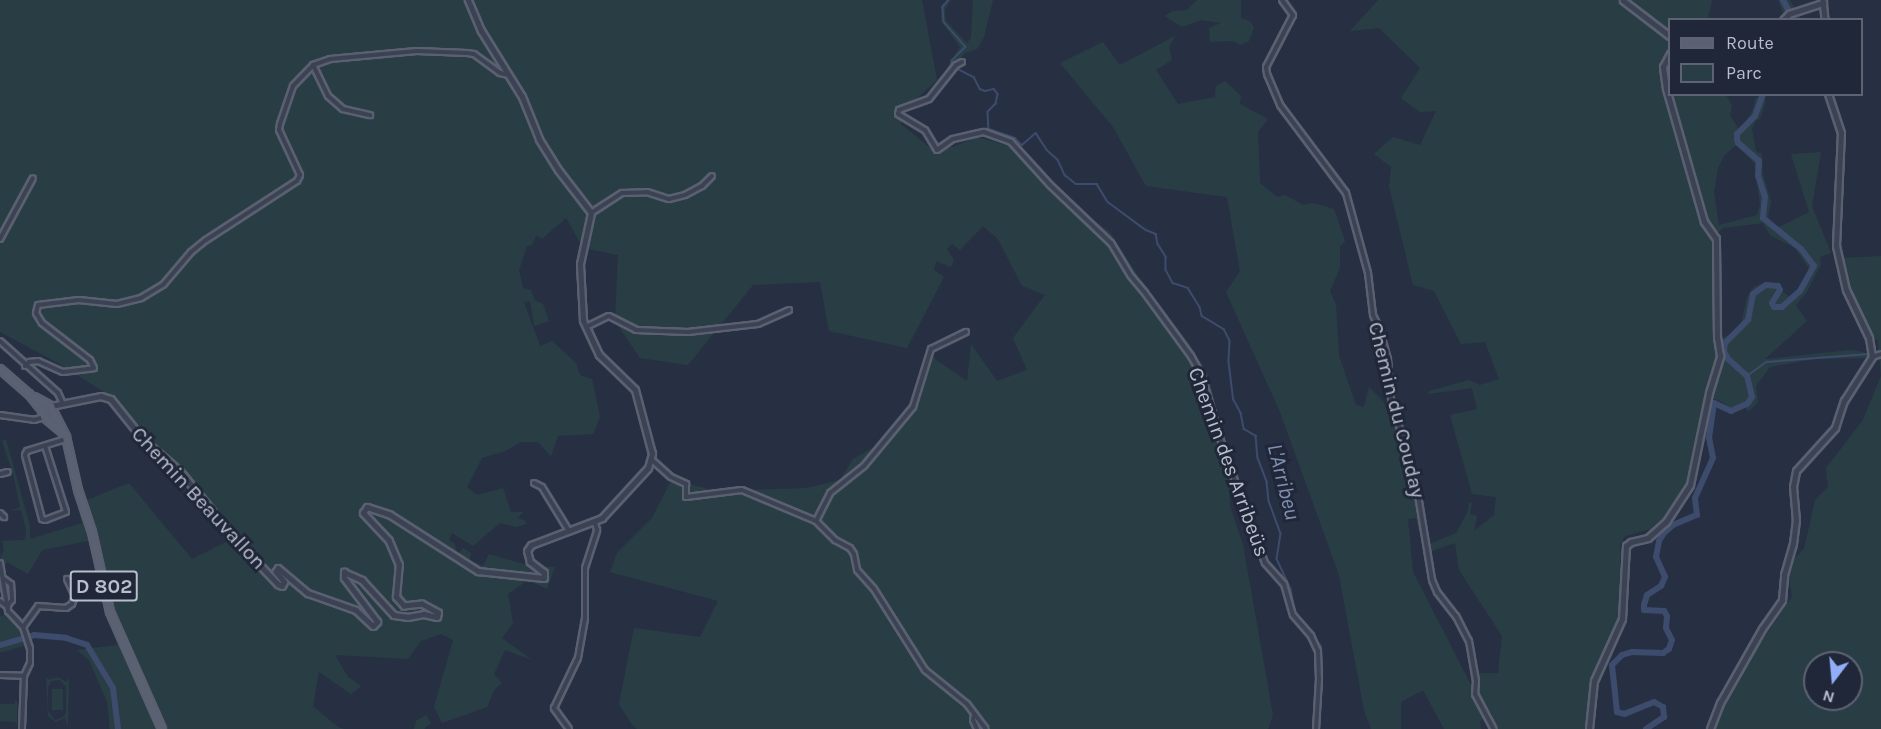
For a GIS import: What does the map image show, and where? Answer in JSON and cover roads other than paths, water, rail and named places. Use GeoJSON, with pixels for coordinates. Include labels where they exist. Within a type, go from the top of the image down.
{"type":"FeatureCollection","features":[{"type":"Feature","properties":{"kind":"main road"},"geometry":{"type":"LineString","coordinates":[[0,369],[29,394],[52,409]]}},
{"type":"Feature","properties":{"kind":"main road"},"geometry":{"type":"LineString","coordinates":[[29,394],[44,415],[66,438]]}},
{"type":"Feature","properties":{"kind":"main road"},"geometry":{"type":"LineString","coordinates":[[44,415],[52,409]]}},
{"type":"Feature","properties":{"kind":"main road"},"geometry":{"type":"LineString","coordinates":[[44,415],[52,409]]}},
{"type":"Feature","properties":{"kind":"main road","name":"D 802"},"geometry":{"type":"LineString","coordinates":[[52,409],[66,438],[78,490],[92,532],[110,612],[162,729]]}},
{"type":"Feature","properties":{"kind":"street"},"geometry":{"type":"LineString","coordinates":[[468,0],[481,31],[509,75],[545,149],[591,213]]}},
{"type":"Feature","properties":{"kind":"street","name":"Chemin du Couday"},"geometry":{"type":"LineString","coordinates":[[1282,0],[1293,15],[1266,67],[1267,74],[1280,105],[1346,193],[1368,273],[1373,315],[1388,359],[1390,399],[1416,483],[1432,580],[1437,592],[1456,616],[1468,641],[1476,681],[1475,694],[1494,729]]}},
{"type":"Feature","properties":{"kind":"street"},"geometry":{"type":"LineString","coordinates":[[1623,0],[1668,34]]}},
{"type":"Feature","properties":{"kind":"street"},"geometry":{"type":"LineString","coordinates":[[1806,8],[1813,0]]}},
{"type":"Feature","properties":{"kind":"street"},"geometry":{"type":"LineString","coordinates":[[1786,18],[1792,13],[1823,2],[1826,18]]}},
{"type":"Feature","properties":{"kind":"street"},"geometry":{"type":"LineString","coordinates":[[25,366],[29,362],[38,361],[63,372],[94,368],[90,360],[42,323],[36,313],[39,305],[79,300],[117,304],[141,298],[163,285],[206,240],[297,181],[300,175],[279,130],[293,86],[313,65],[330,59],[396,52],[467,53],[474,54],[500,73],[509,75]]}},
{"type":"Feature","properties":{"kind":"street"},"geometry":{"type":"LineString","coordinates":[[1588,729],[1594,681],[1622,619],[1626,546],[1648,538],[1666,522],[1690,485],[1705,409],[1720,356],[1716,338],[1716,239],[1704,222],[1666,89],[1662,67],[1668,57]]}},
{"type":"Feature","properties":{"kind":"street","name":"Chemin des Arribeüs"},"geometry":{"type":"LineString","coordinates":[[962,62],[956,65],[929,99],[899,110],[899,117],[925,130],[937,150],[953,139],[984,132],[1011,142],[1050,185],[1111,243],[1130,275],[1191,356],[1202,376],[1224,451],[1265,564],[1284,584],[1293,615],[1311,636],[1318,651],[1316,729]]}},
{"type":"Feature","properties":{"kind":"street"},"geometry":{"type":"LineString","coordinates":[[313,65],[328,96],[343,109],[370,115]]}},
{"type":"Feature","properties":{"kind":"street"},"geometry":{"type":"LineString","coordinates":[[1710,729],[1720,703],[1761,628],[1782,600],[1784,575],[1793,544],[1796,521],[1793,487],[1796,471],[1834,428],[1844,401],[1855,388],[1872,357],[1869,338],[1846,290],[1836,246],[1841,133],[1829,96]]}},
{"type":"Feature","properties":{"kind":"street"},"geometry":{"type":"LineString","coordinates":[[712,176],[702,186],[685,195],[669,199],[647,192],[622,193],[591,213],[580,264],[582,312],[599,355],[635,390],[652,459],[671,477],[687,484],[686,497],[742,490],[816,521],[854,554],[857,570],[874,589],[925,670],[967,704],[986,729]]}},
{"type":"Feature","properties":{"kind":"street"},"geometry":{"type":"LineString","coordinates":[[0,239],[33,178]]}},
{"type":"Feature","properties":{"kind":"street"},"geometry":{"type":"LineString","coordinates":[[586,327],[609,316],[636,330],[687,332],[758,324],[789,310]]}},
{"type":"Feature","properties":{"kind":"street"},"geometry":{"type":"LineString","coordinates":[[816,521],[830,493],[864,466],[913,407],[931,349],[966,332]]}},
{"type":"Feature","properties":{"kind":"street"},"geometry":{"type":"LineString","coordinates":[[0,341],[25,366],[58,393],[61,402],[52,409]]}},
{"type":"Feature","properties":{"kind":"street"},"geometry":{"type":"LineString","coordinates":[[1872,357],[1881,354]]}},
{"type":"Feature","properties":{"kind":"street","name":"Chemin Beauvallon"},"geometry":{"type":"LineString","coordinates":[[61,402],[75,403],[101,396],[111,399],[139,435],[180,471],[239,543],[278,584],[284,584],[276,572],[278,568],[308,593],[356,610],[373,626],[377,622],[344,578],[344,572],[350,572],[362,580],[394,615],[408,617],[424,614],[437,618],[438,613],[422,604],[404,606],[396,597],[399,565],[383,532],[363,513],[365,508],[371,507],[389,514],[485,574],[544,578],[544,573],[530,562],[528,549],[531,545],[595,523]]}},
{"type":"Feature","properties":{"kind":"street"},"geometry":{"type":"LineString","coordinates":[[0,415],[34,420],[44,415]]}},
{"type":"Feature","properties":{"kind":"street"},"geometry":{"type":"LineString","coordinates":[[45,446],[66,512],[45,520],[42,519],[25,455],[27,451],[66,438]]}},
{"type":"Feature","properties":{"kind":"street"},"geometry":{"type":"LineString","coordinates":[[569,729],[554,708],[578,658],[585,619],[585,568],[597,530],[595,523],[648,468],[652,459]]}},
{"type":"Feature","properties":{"kind":"street"},"geometry":{"type":"LineString","coordinates":[[0,474],[8,472]]}},
{"type":"Feature","properties":{"kind":"street"},"geometry":{"type":"LineString","coordinates":[[534,483],[542,487],[568,531]]}},
{"type":"Feature","properties":{"kind":"street"},"geometry":{"type":"LineString","coordinates":[[0,563],[8,606]]}},
{"type":"Feature","properties":{"kind":"street"},"geometry":{"type":"LineString","coordinates":[[4,579],[11,584],[12,600],[8,606]]}},
{"type":"Feature","properties":{"kind":"street"},"geometry":{"type":"LineString","coordinates":[[23,627],[38,606],[66,608],[72,604],[75,596],[67,579]]}},
{"type":"Feature","properties":{"kind":"street"},"geometry":{"type":"LineString","coordinates":[[5,590],[0,598],[23,627],[30,648],[30,663],[24,676],[22,729]]}},
{"type":"Feature","properties":{"kind":"street"},"geometry":{"type":"LineString","coordinates":[[0,675],[24,676]]}},
{"type":"Feature","properties":{"kind":"street"},"geometry":{"type":"LineString","coordinates":[[974,714],[973,720],[977,729]]}},
{"type":"Feature","properties":{"kind":"waterway","name":"L'Arribeu"},"geometry":{"type":"LineString","coordinates":[[949,0],[943,7],[944,22],[966,47],[952,61],[952,66],[974,77],[980,89],[985,91],[994,89],[998,94],[996,104],[988,112],[989,129],[1015,138],[1022,145],[1036,133],[1047,150],[1058,160],[1065,175],[1076,184],[1097,184],[1108,202],[1146,230],[1156,234],[1158,244],[1166,257],[1166,270],[1173,283],[1188,288],[1200,307],[1202,316],[1224,329],[1230,341],[1229,362],[1234,400],[1241,413],[1244,429],[1256,436],[1258,458],[1267,482],[1269,501],[1281,534],[1277,559],[1291,589],[1296,616]]}},
{"type":"Feature","properties":{"kind":"waterway"},"geometry":{"type":"LineString","coordinates":[[1783,0],[1791,18]]}},
{"type":"Feature","properties":{"kind":"waterway"},"geometry":{"type":"LineString","coordinates":[[1646,729],[1664,717],[1663,707],[1654,702],[1625,714],[1617,712],[1612,665],[1622,655],[1632,652],[1663,653],[1669,649],[1672,640],[1666,628],[1667,616],[1664,611],[1644,610],[1647,595],[1661,586],[1665,577],[1656,557],[1659,541],[1673,525],[1697,515],[1695,498],[1713,458],[1709,438],[1714,403],[1731,411],[1747,404],[1752,397],[1747,376],[1728,359],[1724,351],[1725,343],[1748,320],[1753,294],[1766,285],[1778,286],[1780,290],[1772,303],[1774,307],[1782,307],[1800,291],[1814,266],[1801,249],[1763,218],[1765,197],[1758,176],[1759,161],[1738,143],[1737,134],[1755,116],[1762,96]]}},
{"type":"Feature","properties":{"kind":"waterway"},"geometry":{"type":"LineString","coordinates":[[1874,353],[1881,351]]}},
{"type":"Feature","properties":{"kind":"waterway"},"geometry":{"type":"LineString","coordinates":[[1747,376],[1766,362],[1869,354]]}},
{"type":"Feature","properties":{"kind":"waterway","name":"L'Arribeu"},"geometry":{"type":"LineString","coordinates":[[1301,622],[1321,646],[1319,729]]}},
{"type":"Feature","properties":{"kind":"waterway"},"geometry":{"type":"LineString","coordinates":[[0,645],[34,635],[66,638],[87,645],[113,688],[118,729]]}}]}
